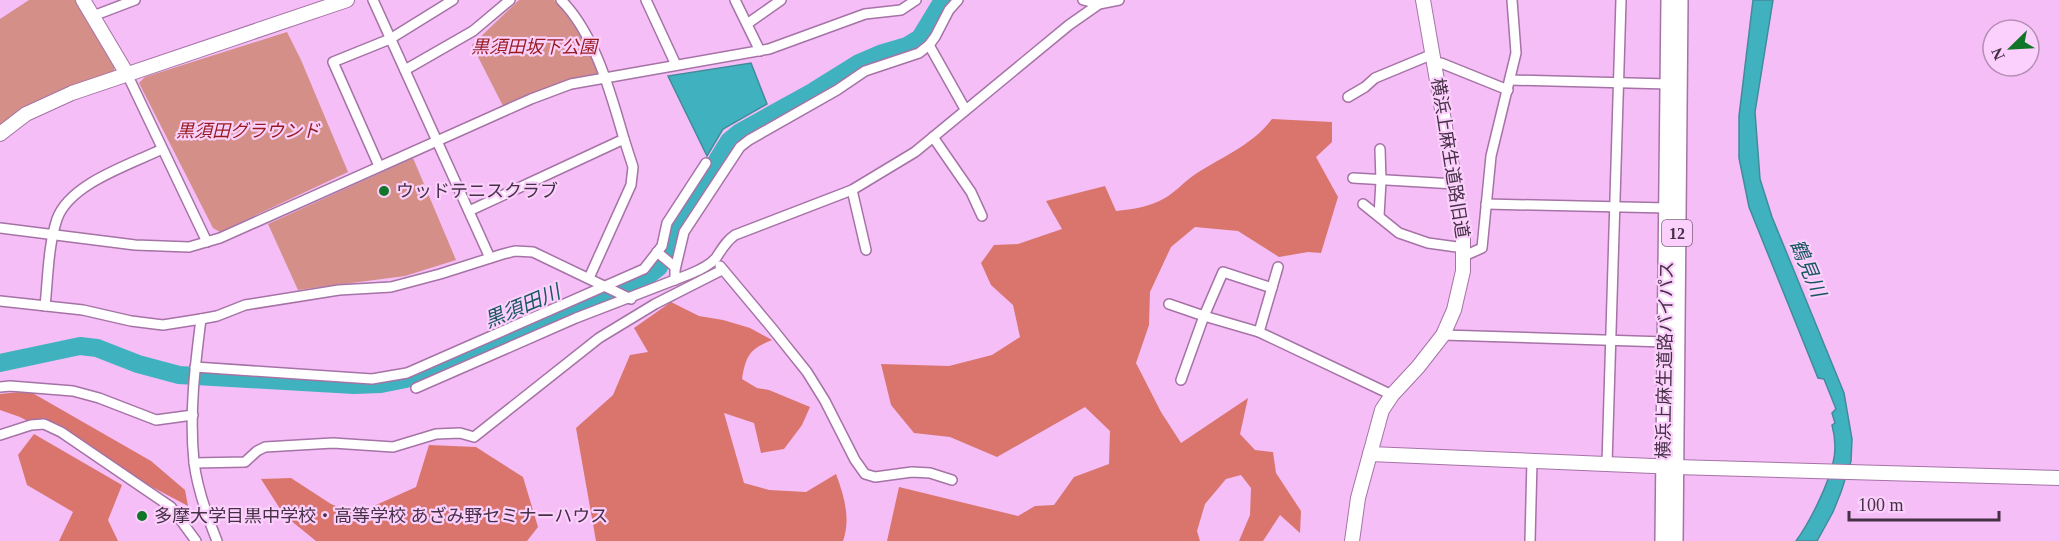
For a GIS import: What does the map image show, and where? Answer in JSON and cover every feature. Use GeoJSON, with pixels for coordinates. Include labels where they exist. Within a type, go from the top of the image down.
{"type":"FeatureCollection","features":[{"type":"Feature","properties":{"kind":"main road","name":"横浜上麻生道路バイパス"},"geometry":{"type":"LineString","coordinates":[[1669,0],[1665,342],[1675,541]]}},
{"type":"Feature","properties":{"kind":"main road","name":"横浜上麻生道路バイパス"},"geometry":{"type":"LineString","coordinates":[[1663,541],[1670,466],[1680,0]]}},
{"type":"Feature","properties":{"kind":"street"},"geometry":{"type":"LineString","coordinates":[[82,0],[127,74],[207,242]]}},
{"type":"Feature","properties":{"kind":"street"},"geometry":{"type":"LineString","coordinates":[[93,16],[135,0]]}},
{"type":"Feature","properties":{"kind":"street"},"geometry":{"type":"LineString","coordinates":[[0,134],[26,114],[47,103],[347,0]]}},
{"type":"Feature","properties":{"kind":"street"},"geometry":{"type":"LineString","coordinates":[[373,0],[490,258]]}},
{"type":"Feature","properties":{"kind":"street"},"geometry":{"type":"LineString","coordinates":[[380,166],[333,62],[390,39],[453,0]]}},
{"type":"Feature","properties":{"kind":"street"},"geometry":{"type":"LineString","coordinates":[[405,70],[473,31],[510,0]]}},
{"type":"Feature","properties":{"kind":"street"},"geometry":{"type":"LineString","coordinates":[[561,0],[575,14],[606,79],[633,167],[631,185],[589,278]]}},
{"type":"Feature","properties":{"kind":"street"},"geometry":{"type":"LineString","coordinates":[[646,0],[676,65]]}},
{"type":"Feature","properties":{"kind":"street"},"geometry":{"type":"LineString","coordinates":[[735,0],[760,51]]}},
{"type":"Feature","properties":{"kind":"street"},"geometry":{"type":"LineString","coordinates":[[747,24],[781,0]]}},
{"type":"Feature","properties":{"kind":"street"},"geometry":{"type":"LineString","coordinates":[[0,228],[135,244],[189,247],[207,242],[531,99],[571,84],[789,44],[865,14],[901,10],[916,0]]}},
{"type":"Feature","properties":{"kind":"street"},"geometry":{"type":"LineString","coordinates":[[675,280],[675,267],[684,232],[734,154],[744,143],[837,90],[865,71],[909,58],[929,45],[958,0]]}},
{"type":"Feature","properties":{"kind":"street"},"geometry":{"type":"LineString","coordinates":[[1083,0],[1099,4]]}},
{"type":"Feature","properties":{"kind":"street","name":"横浜上麻生道路旧道"},"geometry":{"type":"LineString","coordinates":[[1352,541],[1358,498],[1378,421],[1392,395],[1443,335],[1460,289],[1464,252],[1463,230],[1423,0]]}},
{"type":"Feature","properties":{"kind":"street"},"geometry":{"type":"LineString","coordinates":[[1363,204],[1399,232],[1428,243],[1464,252],[1482,248],[1491,156],[1516,52],[1512,0]]}},
{"type":"Feature","properties":{"kind":"street"},"geometry":{"type":"LineString","coordinates":[[1607,464],[1621,0]]}},
{"type":"Feature","properties":{"kind":"street"},"geometry":{"type":"LineString","coordinates":[[416,388],[576,318],[699,270],[715,260],[724,245],[735,235],[852,190],[915,152],[1069,25],[1099,4],[1113,1]]}},
{"type":"Feature","properties":{"kind":"street"},"geometry":{"type":"LineString","coordinates":[[929,45],[965,109]]}},
{"type":"Feature","properties":{"kind":"street"},"geometry":{"type":"LineString","coordinates":[[1348,97],[1375,78],[1433,58],[1441,63],[1509,85],[1668,84]]}},
{"type":"Feature","properties":{"kind":"street"},"geometry":{"type":"LineString","coordinates":[[933,137],[970,192],[982,216]]}},
{"type":"Feature","properties":{"kind":"street"},"geometry":{"type":"LineString","coordinates":[[469,211],[624,139]]}},
{"type":"Feature","properties":{"kind":"street"},"geometry":{"type":"LineString","coordinates":[[45,306],[53,234],[58,217],[68,200],[83,188],[162,149]]}},
{"type":"Feature","properties":{"kind":"street"},"geometry":{"type":"LineString","coordinates":[[1378,216],[1381,181],[1380,149]]}},
{"type":"Feature","properties":{"kind":"street"},"geometry":{"type":"LineString","coordinates":[[195,368],[372,379],[407,373],[644,269],[662,246],[667,224],[706,163]]}},
{"type":"Feature","properties":{"kind":"street"},"geometry":{"type":"LineString","coordinates":[[1353,178],[1455,184]]}},
{"type":"Feature","properties":{"kind":"street"},"geometry":{"type":"LineString","coordinates":[[852,190],[866,250]]}},
{"type":"Feature","properties":{"kind":"street"},"geometry":{"type":"LineString","coordinates":[[1486,204],[1667,208]]}},
{"type":"Feature","properties":{"kind":"street"},"geometry":{"type":"LineString","coordinates":[[0,301],[83,310],[163,325],[218,316],[245,305],[339,290],[391,287],[524,250],[533,252],[628,297]]}},
{"type":"Feature","properties":{"kind":"street"},"geometry":{"type":"LineString","coordinates":[[657,252],[675,267]]}},
{"type":"Feature","properties":{"kind":"street"},"geometry":{"type":"LineString","coordinates":[[715,260],[807,372],[865,474],[875,477],[912,472],[930,473],[952,480]]}},
{"type":"Feature","properties":{"kind":"street"},"geometry":{"type":"LineString","coordinates":[[1259,332],[1278,267]]}},
{"type":"Feature","properties":{"kind":"street"},"geometry":{"type":"LineString","coordinates":[[194,463],[244,462],[265,447],[333,443],[393,447],[436,434],[460,433],[474,437],[599,338],[655,304],[722,270]]}},
{"type":"Feature","properties":{"kind":"street"},"geometry":{"type":"LineString","coordinates":[[1181,380],[1223,272],[1272,288]]}},
{"type":"Feature","properties":{"kind":"street"},"geometry":{"type":"LineString","coordinates":[[1169,304],[1259,332],[1392,395]]}},
{"type":"Feature","properties":{"kind":"street"},"geometry":{"type":"LineString","coordinates":[[201,319],[194,385],[194,463],[204,507],[217,541]]}},
{"type":"Feature","properties":{"kind":"street"},"geometry":{"type":"LineString","coordinates":[[1443,335],[1665,342]]}},
{"type":"Feature","properties":{"kind":"street"},"geometry":{"type":"LineString","coordinates":[[0,387],[73,392],[99,398],[156,420],[193,415]]}},
{"type":"Feature","properties":{"kind":"street"},"geometry":{"type":"LineString","coordinates":[[0,435],[31,425],[44,424],[61,432],[171,507],[196,541]]}},
{"type":"Feature","properties":{"kind":"street"},"geometry":{"type":"LineString","coordinates":[[1370,454],[2059,478]]}},
{"type":"Feature","properties":{"kind":"street"},"geometry":{"type":"LineString","coordinates":[[1530,541],[1532,461]]}},
{"type":"Feature","properties":{"kind":"green space"},"geometry":{"type":"Polygon","coordinates":[[[29,0],[75,0],[115,67],[113,73],[0,129],[0,19],[29,0]]]}},
{"type":"Feature","properties":{"kind":"green space","name":"黒須田坂下公園"},"geometry":{"type":"Polygon","coordinates":[[[519,0],[554,0],[573,19],[601,74],[561,85],[503,106],[472,45],[519,0]]]}},
{"type":"Feature","properties":{"kind":"green space","name":"黒須田グラウンド"},"geometry":{"type":"Polygon","coordinates":[[[287,32],[348,172],[220,232],[213,228],[139,83],[145,77],[287,32]]]}},
{"type":"Feature","properties":{"kind":"green space","name":"ウッドテニスクラブ"},"geometry":{"type":"Polygon","coordinates":[[[413,158],[456,260],[405,276],[298,290],[268,224],[413,158]]]}},
{"type":"Feature","properties":{"kind":"shaded area"},"geometry":{"type":"Polygon","coordinates":[[[1753,0],[1773,0],[1755,112],[1760,179],[1772,217],[1844,393],[1852,439],[1851,461],[1841,492],[1817,541],[1796,541],[1818,503],[1831,472],[1835,449],[1832,425],[1835,423],[1832,413],[1836,409],[1824,379],[1818,378],[1749,207],[1739,158],[1739,116],[1753,0]]]}},
{"type":"Feature","properties":{"kind":"shaded area"},"geometry":{"type":"Polygon","coordinates":[[[751,63],[767,104],[723,129],[707,156],[668,76],[751,63]]]}},
{"type":"Feature","properties":{"kind":"shaded area"},"geometry":{"type":"Polygon","coordinates":[[[1272,119],[1332,122],[1332,142],[1316,157],[1338,197],[1321,253],[1308,252],[1279,257],[1238,231],[1195,227],[1171,247],[1150,292],[1149,325],[1136,363],[1161,412],[1181,443],[1248,398],[1240,434],[1255,450],[1273,452],[1276,473],[1301,511],[1300,533],[1280,515],[1263,541],[1239,541],[1250,515],[1251,488],[1241,475],[1226,479],[1205,504],[1197,531],[1200,541],[887,541],[899,487],[1018,516],[1035,506],[1054,505],[1074,477],[1109,464],[1110,431],[1085,407],[997,457],[950,437],[914,433],[891,405],[881,364],[949,366],[992,355],[1020,337],[1013,305],[991,285],[981,263],[994,245],[1018,244],[1062,229],[1046,201],[1105,186],[1116,211],[1153,204],[1244,145],[1264,129],[1272,119]]]}},
{"type":"Feature","properties":{"kind":"shaded area"},"geometry":{"type":"Polygon","coordinates":[[[671,302],[699,316],[750,328],[772,340],[750,354],[742,379],[757,388],[769,390],[810,407],[802,425],[784,449],[761,453],[754,423],[724,413],[744,483],[769,490],[806,492],[836,474],[844,499],[846,516],[843,541],[596,541],[576,428],[613,395],[630,355],[648,352],[634,328],[671,302]]]}},
{"type":"Feature","properties":{"kind":"shaded area"},"geometry":{"type":"Polygon","coordinates":[[[29,391],[151,461],[185,490],[188,506],[20,417],[0,410],[0,394],[29,391]]]}},
{"type":"Feature","properties":{"kind":"shaded area"},"geometry":{"type":"Polygon","coordinates":[[[34,434],[122,485],[108,520],[118,541],[59,541],[73,512],[27,485],[18,455],[34,434]]]}},
{"type":"Feature","properties":{"kind":"shaded area"},"geometry":{"type":"Polygon","coordinates":[[[429,445],[476,447],[523,477],[538,527],[527,541],[316,541],[284,515],[261,479],[291,478],[331,504],[356,514],[416,487],[429,445]]]}},
{"type":"Feature","properties":{"kind":"waterway","name":"黒須田川"},"geometry":{"type":"LineString","coordinates":[[0,363],[80,346],[97,348],[138,364],[179,375],[354,385],[381,384],[406,379],[646,277],[659,267],[673,232],[729,141],[740,132],[859,63],[907,46],[920,38],[943,0]]}},
{"type":"Feature","properties":{"kind":"place","name":"ウッドテニスクラブ"},"geometry":{"type":"Point","coordinates":[384,191]}},
{"type":"Feature","properties":{"kind":"place","name":"多摩大学目黒中学校・高等学校 あざみ野セミナーハウス"},"geometry":{"type":"Point","coordinates":[142,516]}},
{"type":"Feature","properties":{"kind":"water label","name":"鶴見川"},"geometry":{"type":"Point","coordinates":[1808,268]}}]}
